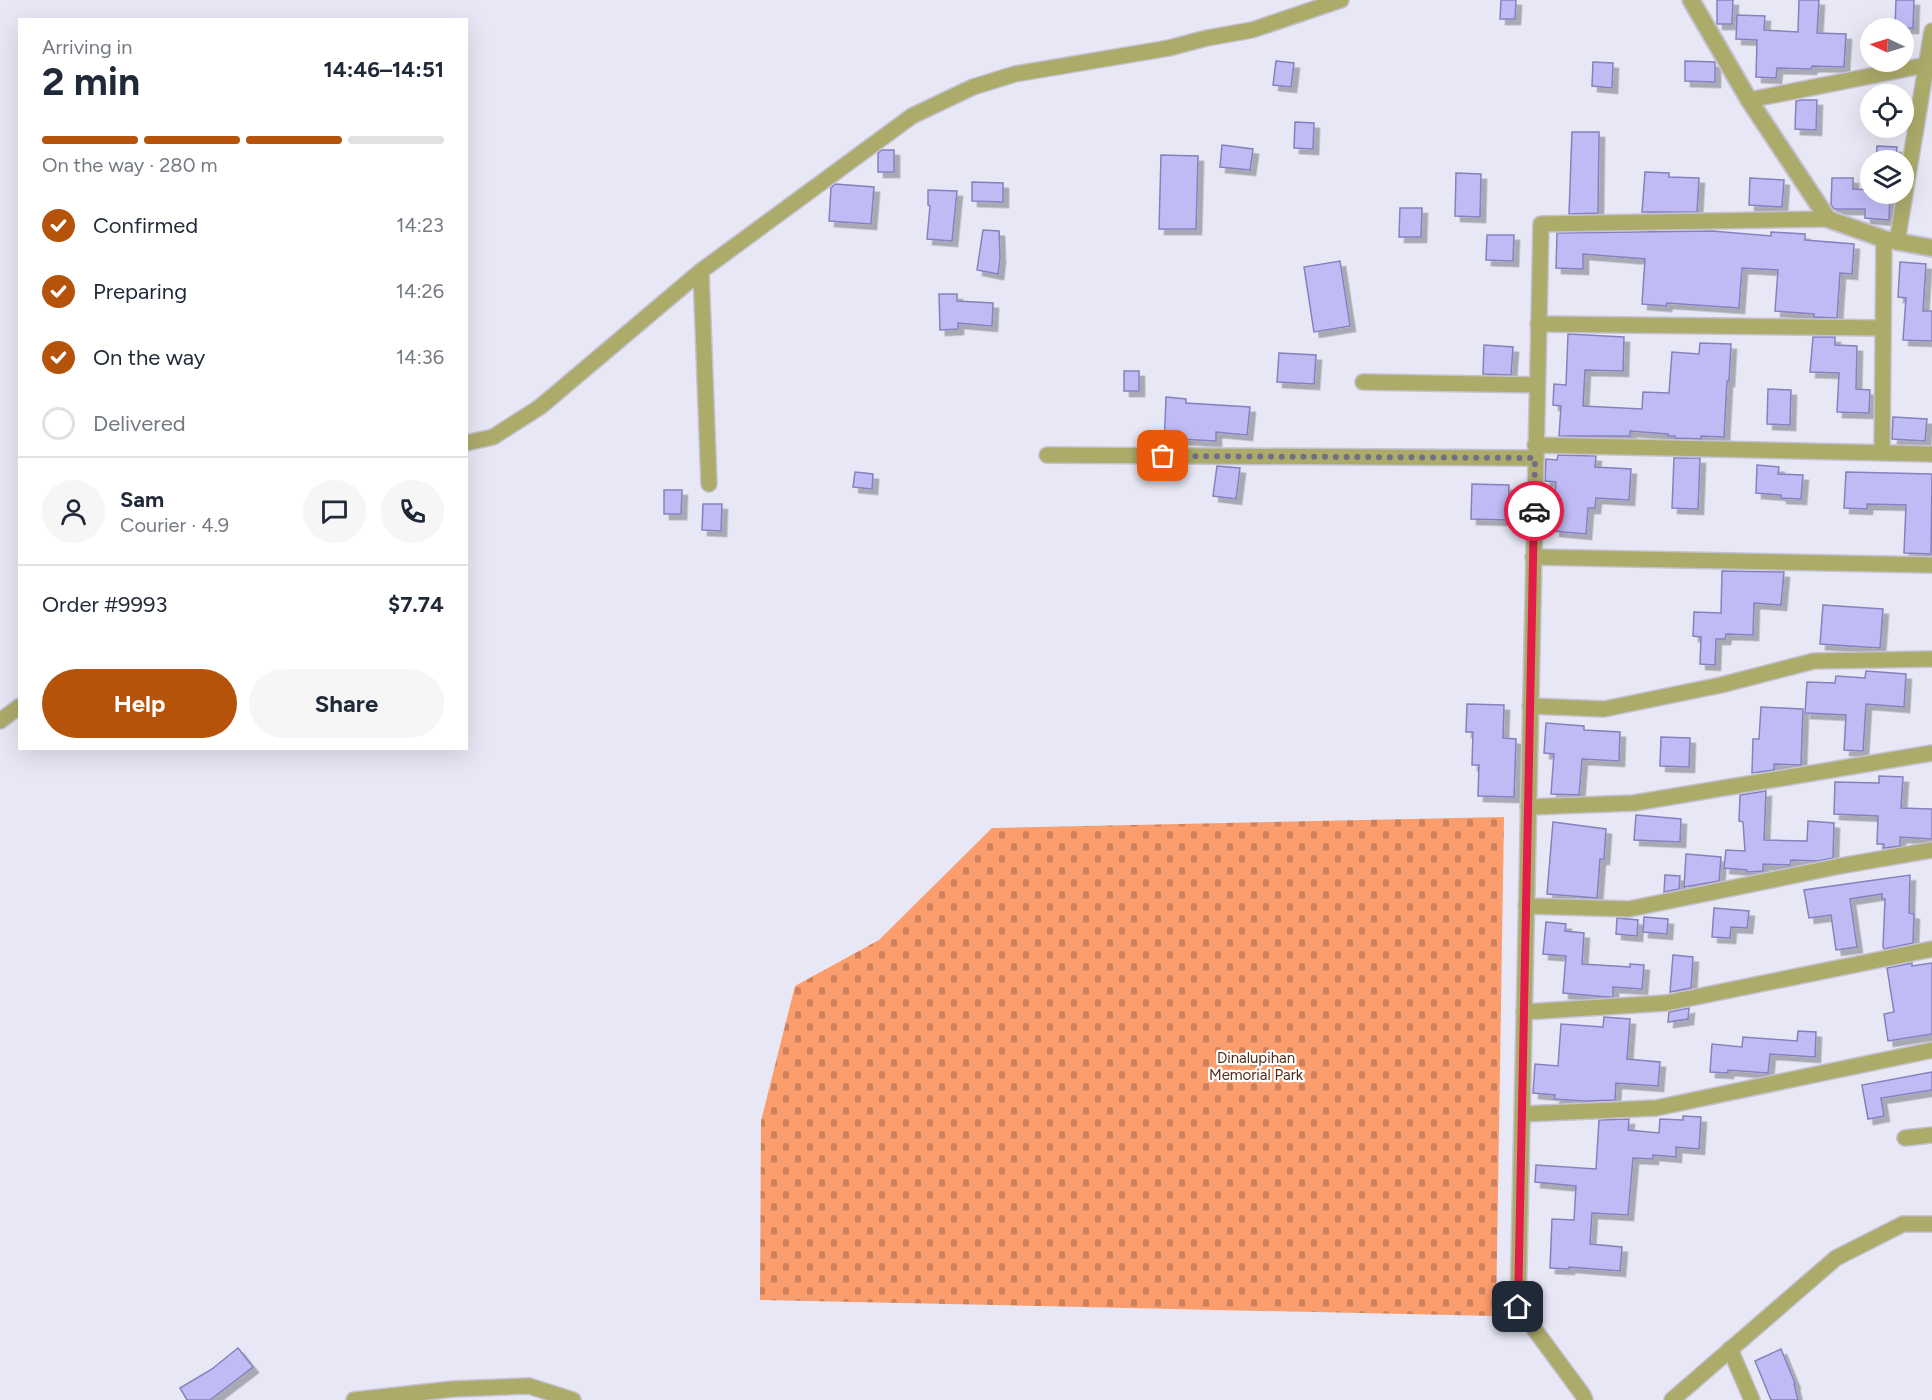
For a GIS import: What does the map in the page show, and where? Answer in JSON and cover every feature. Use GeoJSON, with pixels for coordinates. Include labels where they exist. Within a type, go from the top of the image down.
{"type":"FeatureCollection","features":[{"type":"Feature","properties":{"kind":"street"},"geometry":{"type":"LineString","coordinates":[[468,443],[493,437],[540,407],[700,271],[912,116],[973,87],[1015,74],[1169,48],[1252,30],[1341,0]]}},
{"type":"Feature","properties":{"kind":"street"},"geometry":{"type":"LineString","coordinates":[[1691,0],[1749,100],[1827,219]]}},
{"type":"Feature","properties":{"kind":"street"},"geometry":{"type":"LineString","coordinates":[[1882,453],[1883,328],[1891,240],[1932,31]]}},
{"type":"Feature","properties":{"kind":"street"},"geometry":{"type":"LineString","coordinates":[[1749,100],[1926,65]]}},
{"type":"Feature","properties":{"kind":"street"},"geometry":{"type":"LineString","coordinates":[[1585,1400],[1518,1307],[1541,224],[1827,219],[1891,240],[1932,248]]}},
{"type":"Feature","properties":{"kind":"street"},"geometry":{"type":"LineString","coordinates":[[700,271],[709,484]]}},
{"type":"Feature","properties":{"kind":"street"},"geometry":{"type":"LineString","coordinates":[[1538,324],[1883,328]]}},
{"type":"Feature","properties":{"kind":"street"},"geometry":{"type":"LineString","coordinates":[[1363,381],[1537,385]]}},
{"type":"Feature","properties":{"kind":"street"},"geometry":{"type":"LineString","coordinates":[[1047,455],[1535,452],[1932,454]]}},
{"type":"Feature","properties":{"kind":"street"},"geometry":{"type":"LineString","coordinates":[[1533,557],[1932,565]]}},
{"type":"Feature","properties":{"kind":"street"},"geometry":{"type":"LineString","coordinates":[[1530,706],[1604,709],[1721,685],[1814,661],[1932,659]]}},
{"type":"Feature","properties":{"kind":"street"},"geometry":{"type":"LineString","coordinates":[[0,721],[18,708]]}},
{"type":"Feature","properties":{"kind":"street"},"geometry":{"type":"LineString","coordinates":[[1528,807],[1634,803],[1932,753]]}},
{"type":"Feature","properties":{"kind":"street"},"geometry":{"type":"LineString","coordinates":[[1526,906],[1629,909],[1840,866],[1932,850]]}},
{"type":"Feature","properties":{"kind":"street"},"geometry":{"type":"LineString","coordinates":[[1524,1011],[1666,1003],[1932,949]]}},
{"type":"Feature","properties":{"kind":"street"},"geometry":{"type":"LineString","coordinates":[[1522,1114],[1656,1108],[1932,1050]]}},
{"type":"Feature","properties":{"kind":"street"},"geometry":{"type":"LineString","coordinates":[[1905,1138],[1932,1134]]}},
{"type":"Feature","properties":{"kind":"street"},"geometry":{"type":"LineString","coordinates":[[1672,1400],[1836,1258],[1904,1224],[1932,1224]]}},
{"type":"Feature","properties":{"kind":"street"},"geometry":{"type":"LineString","coordinates":[[1730,1349],[1752,1400]]}},
{"type":"Feature","properties":{"kind":"street"},"geometry":{"type":"LineString","coordinates":[[354,1400],[453,1389],[529,1386],[573,1400]]}},
{"type":"Feature","properties":{"kind":"green space","name":"Dinalupihan Memorial Park"},"geometry":{"type":"Polygon","coordinates":[[[1504,817],[1496,1316],[760,1300],[761,1121],[795,986],[879,940],[992,828],[1504,817]]]}},
{"type":"Feature","properties":{"kind":"building"},"geometry":{"type":"Polygon","coordinates":[[[1501,0],[1516,0],[1515,19],[1500,19],[1501,0]]]}},
{"type":"Feature","properties":{"kind":"building"},"geometry":{"type":"Polygon","coordinates":[[[1717,0],[1733,0],[1732,24],[1717,24],[1717,0]]]}},
{"type":"Feature","properties":{"kind":"building"},"geometry":{"type":"Polygon","coordinates":[[[1799,0],[1819,0],[1817,33],[1846,34],[1844,67],[1777,68],[1776,78],[1756,77],[1757,40],[1736,39],[1737,15],[1765,16],[1764,30],[1798,32],[1799,0]]]}},
{"type":"Feature","properties":{"kind":"building"},"geometry":{"type":"Polygon","coordinates":[[[1896,0],[1914,0],[1913,18],[1895,18],[1896,0]]]}},
{"type":"Feature","properties":{"kind":"building"},"geometry":{"type":"Polygon","coordinates":[[[1276,61],[1294,63],[1291,87],[1273,85],[1276,61]]]}},
{"type":"Feature","properties":{"kind":"building"},"geometry":{"type":"Polygon","coordinates":[[[1685,61],[1715,62],[1715,82],[1685,81],[1685,61]]]}},
{"type":"Feature","properties":{"kind":"building"},"geometry":{"type":"Polygon","coordinates":[[[1593,62],[1613,63],[1612,88],[1592,86],[1593,62]]]}},
{"type":"Feature","properties":{"kind":"building"},"geometry":{"type":"Polygon","coordinates":[[[1817,100],[1816,130],[1795,129],[1796,101],[1817,100]]]}},
{"type":"Feature","properties":{"kind":"building"},"geometry":{"type":"Polygon","coordinates":[[[1295,122],[1314,123],[1313,149],[1294,148],[1295,122]]]}},
{"type":"Feature","properties":{"kind":"building"},"geometry":{"type":"Polygon","coordinates":[[[1572,132],[1599,132],[1598,213],[1569,214],[1572,132]]]}},
{"type":"Feature","properties":{"kind":"building"},"geometry":{"type":"Polygon","coordinates":[[[1222,145],[1253,149],[1250,170],[1220,167],[1222,145]]]}},
{"type":"Feature","properties":{"kind":"building"},"geometry":{"type":"Polygon","coordinates":[[[1877,146],[1897,147],[1897,150],[1877,150],[1877,146]]]}},
{"type":"Feature","properties":{"kind":"building"},"geometry":{"type":"Polygon","coordinates":[[[882,150],[894,150],[894,172],[878,172],[878,153],[882,150]]]}},
{"type":"Feature","properties":{"kind":"building"},"geometry":{"type":"Polygon","coordinates":[[[1161,155],[1198,156],[1196,229],[1159,229],[1161,155]]]}},
{"type":"Feature","properties":{"kind":"building"},"geometry":{"type":"Polygon","coordinates":[[[1645,172],[1669,173],[1669,177],[1699,178],[1697,212],[1642,212],[1645,172]]]}},
{"type":"Feature","properties":{"kind":"building"},"geometry":{"type":"Polygon","coordinates":[[[1456,173],[1481,174],[1480,217],[1455,216],[1456,173]]]}},
{"type":"Feature","properties":{"kind":"building"},"geometry":{"type":"Polygon","coordinates":[[[1750,178],[1784,180],[1782,207],[1749,205],[1750,178]]]}},
{"type":"Feature","properties":{"kind":"building"},"geometry":{"type":"Polygon","coordinates":[[[1832,178],[1853,178],[1853,189],[1860,189],[1860,204],[1890,204],[1889,220],[1865,218],[1865,209],[1834,209],[1831,205],[1832,178]]]}},
{"type":"Feature","properties":{"kind":"building"},"geometry":{"type":"Polygon","coordinates":[[[972,182],[1003,183],[1003,202],[972,201],[972,182]]]}},
{"type":"Feature","properties":{"kind":"building"},"geometry":{"type":"Polygon","coordinates":[[[835,184],[874,187],[871,224],[829,221],[831,188],[835,184]]]}},
{"type":"Feature","properties":{"kind":"building"},"geometry":{"type":"Polygon","coordinates":[[[928,190],[957,191],[952,241],[927,239],[930,206],[928,205],[928,190]]]}},
{"type":"Feature","properties":{"kind":"building"},"geometry":{"type":"Polygon","coordinates":[[[1400,208],[1422,208],[1421,237],[1399,237],[1400,208]]]}},
{"type":"Feature","properties":{"kind":"building"},"geometry":{"type":"Polygon","coordinates":[[[983,230],[999,231],[998,274],[977,270],[983,230]]]}},
{"type":"Feature","properties":{"kind":"building"},"geometry":{"type":"Polygon","coordinates":[[[1712,231],[1771,236],[1771,232],[1805,234],[1805,240],[1854,244],[1852,274],[1840,273],[1837,318],[1775,311],[1778,270],[1742,268],[1739,308],[1667,303],[1666,306],[1642,304],[1645,259],[1583,254],[1583,269],[1556,268],[1557,233],[1712,231]]]}},
{"type":"Feature","properties":{"kind":"building"},"geometry":{"type":"Polygon","coordinates":[[[1487,235],[1514,235],[1513,261],[1486,260],[1487,235]]]}},
{"type":"Feature","properties":{"kind":"building"},"geometry":{"type":"Polygon","coordinates":[[[1340,261],[1350,326],[1314,332],[1304,267],[1340,261]]]}},
{"type":"Feature","properties":{"kind":"building"},"geometry":{"type":"Polygon","coordinates":[[[1900,262],[1926,264],[1923,311],[1932,311],[1932,341],[1903,340],[1906,298],[1898,297],[1900,262]]]}},
{"type":"Feature","properties":{"kind":"building"},"geometry":{"type":"Polygon","coordinates":[[[939,294],[957,294],[957,301],[993,303],[992,326],[958,323],[958,329],[940,330],[939,294]]]}},
{"type":"Feature","properties":{"kind":"building"},"geometry":{"type":"Polygon","coordinates":[[[1568,334],[1624,337],[1623,371],[1585,370],[1583,406],[1642,409],[1643,392],[1669,393],[1672,352],[1699,354],[1700,343],[1731,344],[1724,437],[1675,438],[1668,434],[1630,431],[1630,436],[1559,436],[1561,406],[1553,405],[1554,384],[1566,385],[1568,334]]]}},
{"type":"Feature","properties":{"kind":"building"},"geometry":{"type":"Polygon","coordinates":[[[1813,337],[1835,337],[1835,345],[1857,346],[1856,389],[1870,390],[1869,413],[1837,412],[1839,373],[1810,372],[1813,337]]]}},
{"type":"Feature","properties":{"kind":"building"},"geometry":{"type":"Polygon","coordinates":[[[1484,345],[1513,347],[1511,375],[1483,374],[1484,345]]]}},
{"type":"Feature","properties":{"kind":"building"},"geometry":{"type":"Polygon","coordinates":[[[1279,353],[1316,355],[1314,384],[1277,382],[1279,353]]]}},
{"type":"Feature","properties":{"kind":"building"},"geometry":{"type":"Polygon","coordinates":[[[1124,371],[1139,371],[1139,391],[1124,391],[1124,371]]]}},
{"type":"Feature","properties":{"kind":"building"},"geometry":{"type":"Polygon","coordinates":[[[1768,389],[1791,390],[1790,425],[1767,424],[1768,389]]]}},
{"type":"Feature","properties":{"kind":"building"},"geometry":{"type":"Polygon","coordinates":[[[1166,397],[1186,399],[1186,403],[1250,407],[1247,435],[1216,432],[1216,441],[1179,439],[1179,446],[1164,446],[1166,397]]]}},
{"type":"Feature","properties":{"kind":"building"},"geometry":{"type":"Polygon","coordinates":[[[1893,417],[1927,419],[1925,441],[1892,439],[1893,417]]]}},
{"type":"Feature","properties":{"kind":"building"},"geometry":{"type":"Polygon","coordinates":[[[1558,455],[1596,456],[1595,467],[1631,469],[1629,500],[1596,498],[1595,508],[1588,508],[1586,534],[1554,531],[1557,503],[1554,503],[1556,482],[1545,481],[1546,459],[1557,460],[1558,455]]]}},
{"type":"Feature","properties":{"kind":"building"},"geometry":{"type":"Polygon","coordinates":[[[1674,458],[1700,458],[1698,509],[1672,508],[1674,458]]]}},
{"type":"Feature","properties":{"kind":"building"},"geometry":{"type":"Polygon","coordinates":[[[1757,465],[1779,467],[1778,474],[1803,475],[1801,499],[1756,493],[1757,465]]]}},
{"type":"Feature","properties":{"kind":"building"},"geometry":{"type":"Polygon","coordinates":[[[1217,466],[1240,468],[1236,499],[1213,496],[1217,466]]]}},
{"type":"Feature","properties":{"kind":"building"},"geometry":{"type":"Polygon","coordinates":[[[855,472],[873,474],[872,489],[853,487],[855,472]]]}},
{"type":"Feature","properties":{"kind":"building"},"geometry":{"type":"Polygon","coordinates":[[[1846,472],[1932,474],[1931,554],[1904,553],[1906,505],[1867,504],[1867,509],[1844,508],[1846,472]]]}},
{"type":"Feature","properties":{"kind":"building"},"geometry":{"type":"Polygon","coordinates":[[[1472,484],[1509,485],[1508,520],[1471,519],[1472,484]]]}},
{"type":"Feature","properties":{"kind":"building"},"geometry":{"type":"Polygon","coordinates":[[[664,490],[682,490],[681,514],[664,514],[664,490]]]}},
{"type":"Feature","properties":{"kind":"building"},"geometry":{"type":"Polygon","coordinates":[[[703,504],[722,504],[721,531],[702,530],[703,504]]]}},
{"type":"Feature","properties":{"kind":"building"},"geometry":{"type":"Polygon","coordinates":[[[1722,571],[1784,572],[1781,605],[1754,603],[1753,635],[1726,634],[1725,639],[1716,639],[1715,665],[1700,664],[1701,637],[1693,636],[1694,612],[1721,613],[1722,571]]]}},
{"type":"Feature","properties":{"kind":"building"},"geometry":{"type":"Polygon","coordinates":[[[1823,605],[1883,609],[1880,648],[1820,644],[1823,605]]]}},
{"type":"Feature","properties":{"kind":"building"},"geometry":{"type":"Polygon","coordinates":[[[1866,671],[1906,674],[1904,707],[1866,704],[1863,751],[1844,750],[1846,715],[1805,713],[1807,682],[1835,683],[1836,676],[1865,678],[1866,671]]]}},
{"type":"Feature","properties":{"kind":"building"},"geometry":{"type":"Polygon","coordinates":[[[1467,704],[1504,705],[1503,738],[1516,739],[1514,797],[1478,796],[1479,765],[1472,765],[1473,732],[1466,732],[1467,704]]]}},
{"type":"Feature","properties":{"kind":"building"},"geometry":{"type":"Polygon","coordinates":[[[1761,707],[1803,709],[1801,765],[1774,764],[1774,770],[1752,773],[1753,739],[1759,739],[1761,707]]]}},
{"type":"Feature","properties":{"kind":"building"},"geometry":{"type":"Polygon","coordinates":[[[1546,723],[1584,726],[1584,730],[1620,732],[1619,761],[1582,759],[1579,795],[1551,794],[1554,754],[1544,753],[1546,723]]]}},
{"type":"Feature","properties":{"kind":"building"},"geometry":{"type":"Polygon","coordinates":[[[1661,737],[1690,738],[1689,767],[1660,766],[1661,737]]]}},
{"type":"Feature","properties":{"kind":"building"},"geometry":{"type":"Polygon","coordinates":[[[1879,776],[1903,777],[1901,808],[1932,809],[1932,839],[1900,837],[1900,846],[1884,848],[1884,844],[1877,844],[1878,816],[1834,814],[1835,782],[1879,783],[1879,776]]]}},
{"type":"Feature","properties":{"kind":"building"},"geometry":{"type":"Polygon","coordinates":[[[1766,791],[1764,840],[1807,841],[1808,821],[1834,823],[1833,858],[1818,861],[1791,860],[1790,865],[1763,864],[1763,871],[1747,872],[1747,870],[1724,868],[1726,850],[1745,851],[1743,822],[1739,821],[1740,795],[1766,791]]]}},
{"type":"Feature","properties":{"kind":"building"},"geometry":{"type":"Polygon","coordinates":[[[1636,815],[1681,819],[1680,842],[1634,840],[1636,815]]]}},
{"type":"Feature","properties":{"kind":"building"},"geometry":{"type":"Polygon","coordinates":[[[1553,822],[1606,829],[1604,859],[1600,859],[1597,898],[1547,894],[1553,822]]]}},
{"type":"Feature","properties":{"kind":"building"},"geometry":{"type":"Polygon","coordinates":[[[1686,854],[1721,857],[1719,881],[1684,887],[1686,854]]]}},
{"type":"Feature","properties":{"kind":"building"},"geometry":{"type":"Polygon","coordinates":[[[1665,875],[1680,876],[1679,889],[1664,892],[1665,875]]]}},
{"type":"Feature","properties":{"kind":"building"},"geometry":{"type":"Polygon","coordinates":[[[1910,875],[1909,913],[1914,914],[1913,943],[1884,949],[1885,899],[1882,899],[1882,894],[1850,899],[1857,947],[1836,950],[1831,915],[1809,918],[1804,890],[1910,875]]]}},
{"type":"Feature","properties":{"kind":"building"},"geometry":{"type":"Polygon","coordinates":[[[1714,908],[1749,911],[1747,928],[1731,927],[1730,938],[1712,937],[1714,908]]]}},
{"type":"Feature","properties":{"kind":"building"},"geometry":{"type":"Polygon","coordinates":[[[1644,917],[1668,919],[1667,934],[1643,932],[1644,917]]]}},
{"type":"Feature","properties":{"kind":"building"},"geometry":{"type":"Polygon","coordinates":[[[1617,918],[1638,920],[1637,936],[1616,934],[1617,918]]]}},
{"type":"Feature","properties":{"kind":"building"},"geometry":{"type":"Polygon","coordinates":[[[1546,922],[1566,924],[1565,931],[1584,933],[1582,964],[1630,967],[1630,964],[1644,965],[1642,989],[1613,987],[1613,997],[1563,993],[1566,956],[1543,954],[1546,922]]]}},
{"type":"Feature","properties":{"kind":"building"},"geometry":{"type":"Polygon","coordinates":[[[1673,955],[1693,957],[1691,988],[1670,992],[1673,955]]]}},
{"type":"Feature","properties":{"kind":"building"},"geometry":{"type":"Polygon","coordinates":[[[1912,963],[1912,966],[1932,963],[1932,1034],[1888,1041],[1884,1014],[1894,1012],[1887,968],[1912,963]]]}},
{"type":"Feature","properties":{"kind":"building"},"geometry":{"type":"Polygon","coordinates":[[[1689,1008],[1688,1019],[1668,1022],[1669,1012],[1689,1008]]]}},
{"type":"Feature","properties":{"kind":"building"},"geometry":{"type":"Polygon","coordinates":[[[1604,1017],[1630,1019],[1627,1059],[1660,1062],[1658,1086],[1616,1083],[1615,1100],[1554,1099],[1555,1095],[1533,1093],[1535,1064],[1558,1066],[1561,1024],[1603,1027],[1604,1017]]]}},
{"type":"Feature","properties":{"kind":"building"},"geometry":{"type":"Polygon","coordinates":[[[1798,1031],[1816,1032],[1815,1057],[1770,1054],[1768,1073],[1728,1070],[1728,1073],[1710,1072],[1712,1044],[1742,1047],[1743,1037],[1797,1041],[1798,1031]]]}},
{"type":"Feature","properties":{"kind":"building"},"geometry":{"type":"Polygon","coordinates":[[[1932,1072],[1932,1090],[1881,1098],[1884,1116],[1868,1119],[1862,1085],[1932,1072]]]}},
{"type":"Feature","properties":{"kind":"building"},"geometry":{"type":"Polygon","coordinates":[[[1683,1116],[1701,1117],[1699,1149],[1676,1147],[1676,1157],[1653,1155],[1653,1159],[1633,1158],[1628,1215],[1592,1213],[1590,1244],[1622,1247],[1620,1271],[1569,1267],[1569,1269],[1550,1268],[1552,1219],[1574,1220],[1576,1186],[1535,1182],[1536,1165],[1596,1169],[1599,1120],[1629,1119],[1628,1130],[1659,1133],[1660,1119],[1683,1120],[1683,1116]]]}},
{"type":"Feature","properties":{"kind":"building"},"geometry":{"type":"Polygon","coordinates":[[[238,1348],[253,1367],[210,1400],[187,1400],[180,1388],[212,1369],[238,1348]]]}},
{"type":"Feature","properties":{"kind":"building"},"geometry":{"type":"Polygon","coordinates":[[[1781,1349],[1795,1383],[1798,1400],[1771,1400],[1755,1361],[1781,1349]]]}},
{"type":"Feature","properties":{"kind":"way so far"},"geometry":{"type":"LineString","coordinates":[[1163,456],[1535,458],[1534,511]]}},
{"type":"Feature","properties":{"kind":"route"},"geometry":{"type":"LineString","coordinates":[[1518,1307],[1534,511]]}}]}
